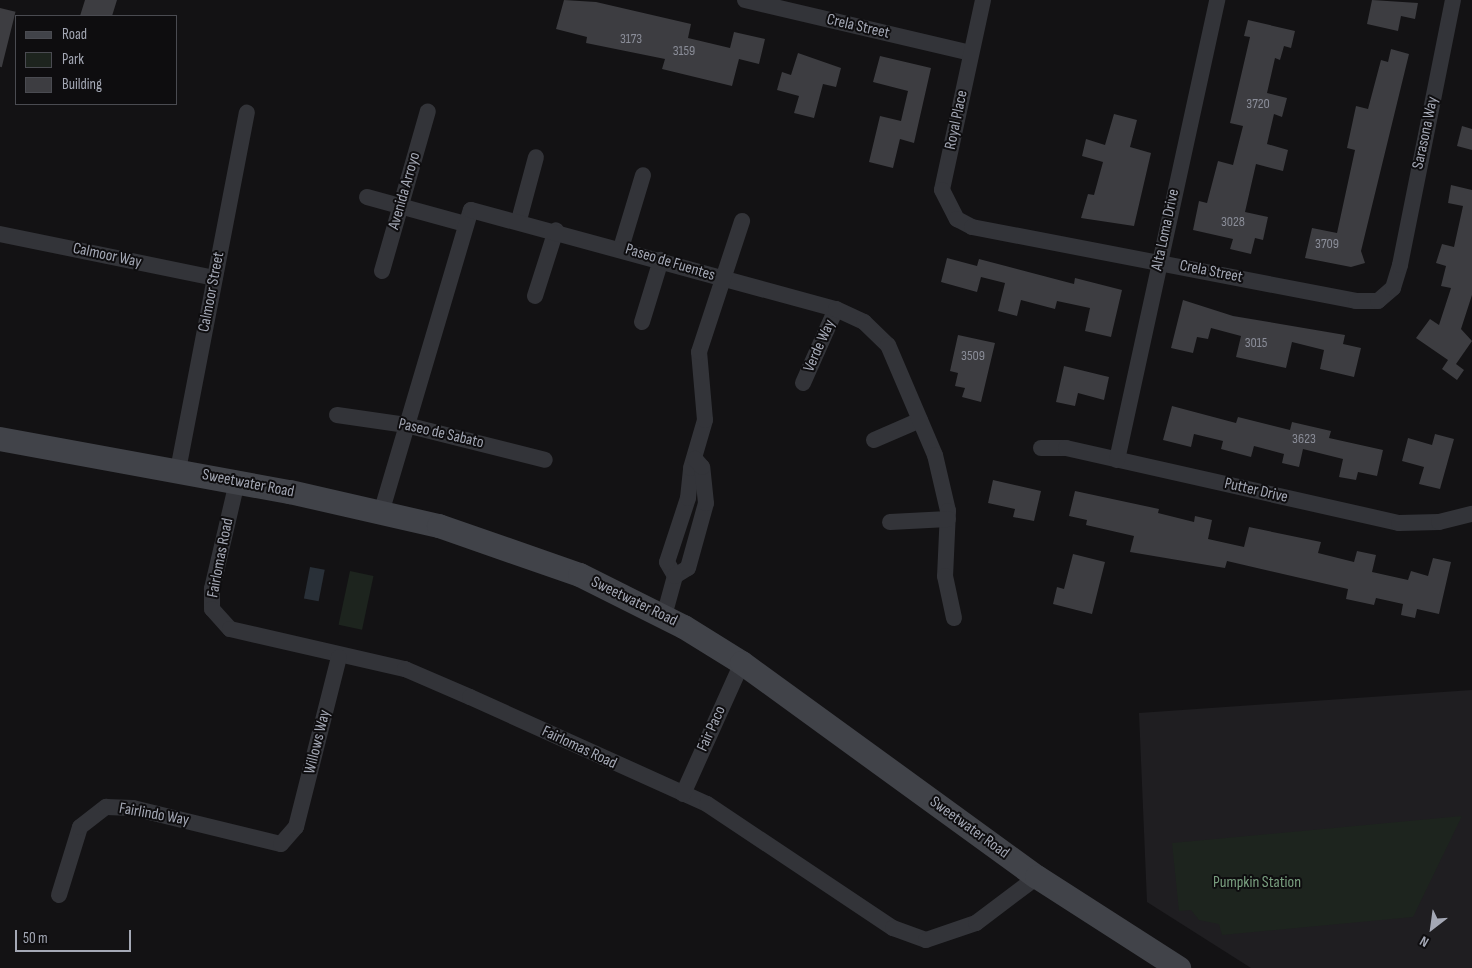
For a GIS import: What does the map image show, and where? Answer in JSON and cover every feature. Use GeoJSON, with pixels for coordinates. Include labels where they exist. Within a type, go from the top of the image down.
{"type":"FeatureCollection","features":[{"type":"Feature","properties":{"kind":"main road","name":"Sweetwater Road"},"geometry":{"type":"LineString","coordinates":[[0,439],[178,470],[381,513],[524,553],[664,616],[742,663],[1037,878],[1179,968]]}},
{"type":"Feature","properties":{"kind":"street","name":"Crela Street"},"geometry":{"type":"LineString","coordinates":[[745,0],[971,53]]}},
{"type":"Feature","properties":{"kind":"street","name":"Royal Place"},"geometry":{"type":"LineString","coordinates":[[972,227],[952,213],[942,190],[983,0]]}},
{"type":"Feature","properties":{"kind":"street","name":"Alta Loma Drive"},"geometry":{"type":"LineString","coordinates":[[1117,460],[1158,262],[1217,0]]}},
{"type":"Feature","properties":{"kind":"street","name":"Sarasona Way"},"geometry":{"type":"LineString","coordinates":[[1400,265],[1453,0]]}},
{"type":"Feature","properties":{"kind":"street","name":"Avenida Arroyo"},"geometry":{"type":"LineString","coordinates":[[382,271],[428,111]]}},
{"type":"Feature","properties":{"kind":"street","name":"Calmoor Street"},"geometry":{"type":"LineString","coordinates":[[178,470],[247,113]]}},
{"type":"Feature","properties":{"kind":"street"},"geometry":{"type":"LineString","coordinates":[[519,220],[536,158]]}},
{"type":"Feature","properties":{"kind":"street"},"geometry":{"type":"LineString","coordinates":[[621,248],[643,175]]}},
{"type":"Feature","properties":{"kind":"street"},"geometry":{"type":"LineString","coordinates":[[367,197],[465,224],[381,513]]}},
{"type":"Feature","properties":{"kind":"street","name":"Paseo de Fuentes"},"geometry":{"type":"LineString","coordinates":[[465,224],[471,210],[519,220],[621,248],[721,279],[836,309],[864,322],[888,344],[935,456],[948,519],[945,576],[954,618]]}},
{"type":"Feature","properties":{"kind":"street"},"geometry":{"type":"LineString","coordinates":[[664,616],[675,576],[688,568],[706,503],[702,467],[695,459],[706,420],[699,352],[721,279],[742,221]]}},
{"type":"Feature","properties":{"kind":"street","name":"Crela Street"},"geometry":{"type":"LineString","coordinates":[[972,227],[1356,301],[1378,301],[1393,288],[1400,265]]}},
{"type":"Feature","properties":{"kind":"street"},"geometry":{"type":"LineString","coordinates":[[535,296],[556,230]]}},
{"type":"Feature","properties":{"kind":"street","name":"Calmoor Way"},"geometry":{"type":"LineString","coordinates":[[0,234],[215,278]]}},
{"type":"Feature","properties":{"kind":"street"},"geometry":{"type":"LineString","coordinates":[[642,322],[661,260]]}},
{"type":"Feature","properties":{"kind":"street","name":"Verde Way"},"geometry":{"type":"LineString","coordinates":[[803,383],[836,309]]}},
{"type":"Feature","properties":{"kind":"street","name":"Paseo de Sabato"},"geometry":{"type":"LineString","coordinates":[[336,415],[406,424],[545,460]]}},
{"type":"Feature","properties":{"kind":"street"},"geometry":{"type":"LineString","coordinates":[[874,440],[920,420]]}},
{"type":"Feature","properties":{"kind":"street","name":"Putter Drive"},"geometry":{"type":"LineString","coordinates":[[1040,448],[1117,460],[1399,523],[1439,522],[1472,514]]}},
{"type":"Feature","properties":{"kind":"street","name":"Fairlomas Road"},"geometry":{"type":"LineString","coordinates":[[237,482],[212,589],[212,609],[219,621],[230,629],[339,657],[405,669],[707,804],[893,928],[926,940],[976,924],[1037,878]]}},
{"type":"Feature","properties":{"kind":"street"},"geometry":{"type":"LineString","coordinates":[[890,522],[948,519]]}},
{"type":"Feature","properties":{"kind":"street","name":"Willows Way"},"geometry":{"type":"LineString","coordinates":[[296,827],[339,657]]}},
{"type":"Feature","properties":{"kind":"street","name":"Fair Paco"},"geometry":{"type":"LineString","coordinates":[[683,794],[742,663]]}},
{"type":"Feature","properties":{"kind":"street","name":"Fairlindo Way"},"geometry":{"type":"LineString","coordinates":[[59,895],[80,827],[106,808],[133,808],[262,842],[281,844],[296,827]]}},
{"type":"Feature","properties":{"kind":"shaded area"},"geometry":{"type":"Polygon","coordinates":[[[310,567],[325,570],[319,601],[304,598],[310,567]]]}},
{"type":"Feature","properties":{"kind":"shaded area"},"geometry":{"type":"Polygon","coordinates":[[[1472,690],[1472,968],[1251,968],[1147,902],[1139,713],[1472,690]]]}},
{"type":"Feature","properties":{"kind":"green space"},"geometry":{"type":"Polygon","coordinates":[[[350,571],[373,576],[362,630],[339,625],[350,571]]]}},
{"type":"Feature","properties":{"kind":"green space","name":"Pumpkin Station"},"geometry":{"type":"Polygon","coordinates":[[[1462,816],[1413,917],[1222,935],[1219,924],[1199,920],[1191,910],[1179,911],[1172,843],[1462,816]]]}},
{"type":"Feature","properties":{"kind":"building"},"geometry":{"type":"Polygon","coordinates":[[[85,0],[117,0],[112,15],[80,15],[85,0]]]}},
{"type":"Feature","properties":{"kind":"building"},"geometry":{"type":"Polygon","coordinates":[[[564,0],[596,2],[691,24],[688,38],[730,48],[734,32],[765,39],[759,64],[739,59],[732,86],[662,69],[665,59],[586,43],[587,37],[556,29],[564,0]]]}},
{"type":"Feature","properties":{"kind":"building"},"geometry":{"type":"Polygon","coordinates":[[[1372,0],[1418,3],[1415,19],[1401,16],[1398,31],[1367,24],[1372,0]]]}},
{"type":"Feature","properties":{"kind":"building"},"geometry":{"type":"Polygon","coordinates":[[[0,8],[16,12],[2,67],[0,67],[0,8]]]}},
{"type":"Feature","properties":{"kind":"building"},"geometry":{"type":"Polygon","coordinates":[[[1248,20],[1295,31],[1291,48],[1284,46],[1280,60],[1275,58],[1267,93],[1287,98],[1282,117],[1274,114],[1267,144],[1288,150],[1283,171],[1256,164],[1245,212],[1268,217],[1263,240],[1255,238],[1251,254],[1230,249],[1233,239],[1193,230],[1199,201],[1207,203],[1218,161],[1233,165],[1243,126],[1230,123],[1250,37],[1244,36],[1248,20]]]}},
{"type":"Feature","properties":{"kind":"building"},"geometry":{"type":"Polygon","coordinates":[[[1391,49],[1409,54],[1361,251],[1365,263],[1351,267],[1305,258],[1312,228],[1337,233],[1355,150],[1347,148],[1356,106],[1368,109],[1381,60],[1388,62],[1391,49]]]}},
{"type":"Feature","properties":{"kind":"building"},"geometry":{"type":"Polygon","coordinates":[[[798,53],[841,68],[836,87],[823,84],[814,118],[794,113],[799,96],[777,90],[782,72],[791,75],[798,53]]]}},
{"type":"Feature","properties":{"kind":"building"},"geometry":{"type":"Polygon","coordinates":[[[880,56],[931,68],[914,143],[900,139],[893,168],[869,162],[880,116],[901,121],[908,91],[873,82],[880,56]]]}},
{"type":"Feature","properties":{"kind":"building"},"geometry":{"type":"Polygon","coordinates":[[[1114,114],[1137,120],[1130,147],[1151,153],[1134,226],[1081,218],[1088,194],[1094,195],[1103,162],[1082,156],[1086,139],[1105,145],[1114,114]]]}},
{"type":"Feature","properties":{"kind":"building"},"geometry":{"type":"Polygon","coordinates":[[[1462,126],[1472,129],[1472,150],[1457,146],[1462,126]]]}},
{"type":"Feature","properties":{"kind":"building"},"geometry":{"type":"Polygon","coordinates":[[[1451,185],[1472,190],[1472,295],[1461,329],[1472,341],[1456,364],[1464,370],[1457,380],[1442,369],[1448,360],[1416,338],[1430,319],[1439,325],[1451,288],[1441,286],[1446,266],[1436,263],[1442,244],[1454,247],[1463,206],[1448,203],[1451,185]]]}},
{"type":"Feature","properties":{"kind":"building"},"geometry":{"type":"Polygon","coordinates":[[[947,258],[977,266],[979,259],[1074,284],[1075,278],[1122,290],[1111,337],[1085,331],[1090,308],[1057,301],[1055,309],[1021,300],[1017,316],[998,311],[1005,283],[981,277],[977,292],[941,282],[947,258]]]}},
{"type":"Feature","properties":{"kind":"building"},"geometry":{"type":"Polygon","coordinates":[[[1183,300],[1233,316],[1345,335],[1343,344],[1361,348],[1354,377],[1320,369],[1324,350],[1292,342],[1286,368],[1236,357],[1241,336],[1211,328],[1208,339],[1197,337],[1193,353],[1171,348],[1183,300]]]}},
{"type":"Feature","properties":{"kind":"building"},"geometry":{"type":"Polygon","coordinates":[[[958,335],[995,343],[981,402],[962,397],[965,388],[955,386],[958,373],[950,371],[958,335]]]}},
{"type":"Feature","properties":{"kind":"building"},"geometry":{"type":"Polygon","coordinates":[[[1064,366],[1109,377],[1104,400],[1078,393],[1075,406],[1056,402],[1064,366]]]}},
{"type":"Feature","properties":{"kind":"building"},"geometry":{"type":"Polygon","coordinates":[[[1172,406],[1236,423],[1238,417],[1290,430],[1292,422],[1331,431],[1329,438],[1383,450],[1377,476],[1358,472],[1356,480],[1339,477],[1343,459],[1303,449],[1299,467],[1282,463],[1284,454],[1254,446],[1251,457],[1221,449],[1223,441],[1194,434],[1191,447],[1163,440],[1172,406]]]}},
{"type":"Feature","properties":{"kind":"building"},"geometry":{"type":"Polygon","coordinates":[[[1435,434],[1454,439],[1440,489],[1419,484],[1424,467],[1402,461],[1408,438],[1432,445],[1435,434]]]}},
{"type":"Feature","properties":{"kind":"building"},"geometry":{"type":"Polygon","coordinates":[[[993,480],[1041,491],[1034,521],[1013,517],[1015,509],[988,503],[993,480]]]}},
{"type":"Feature","properties":{"kind":"building"},"geometry":{"type":"Polygon","coordinates":[[[1075,491],[1159,509],[1158,513],[1194,522],[1195,516],[1212,520],[1208,539],[1244,547],[1249,527],[1321,542],[1318,553],[1354,562],[1357,551],[1376,555],[1372,572],[1408,580],[1411,571],[1428,576],[1433,558],[1451,562],[1439,614],[1417,609],[1415,618],[1401,615],[1403,604],[1376,598],[1374,605],[1346,599],[1348,589],[1227,561],[1225,568],[1130,552],[1134,536],[1086,525],[1087,520],[1069,516],[1075,491]]]}},
{"type":"Feature","properties":{"kind":"building"},"geometry":{"type":"Polygon","coordinates":[[[1073,554],[1105,562],[1092,614],[1053,604],[1057,587],[1064,589],[1073,554]]]}}]}
